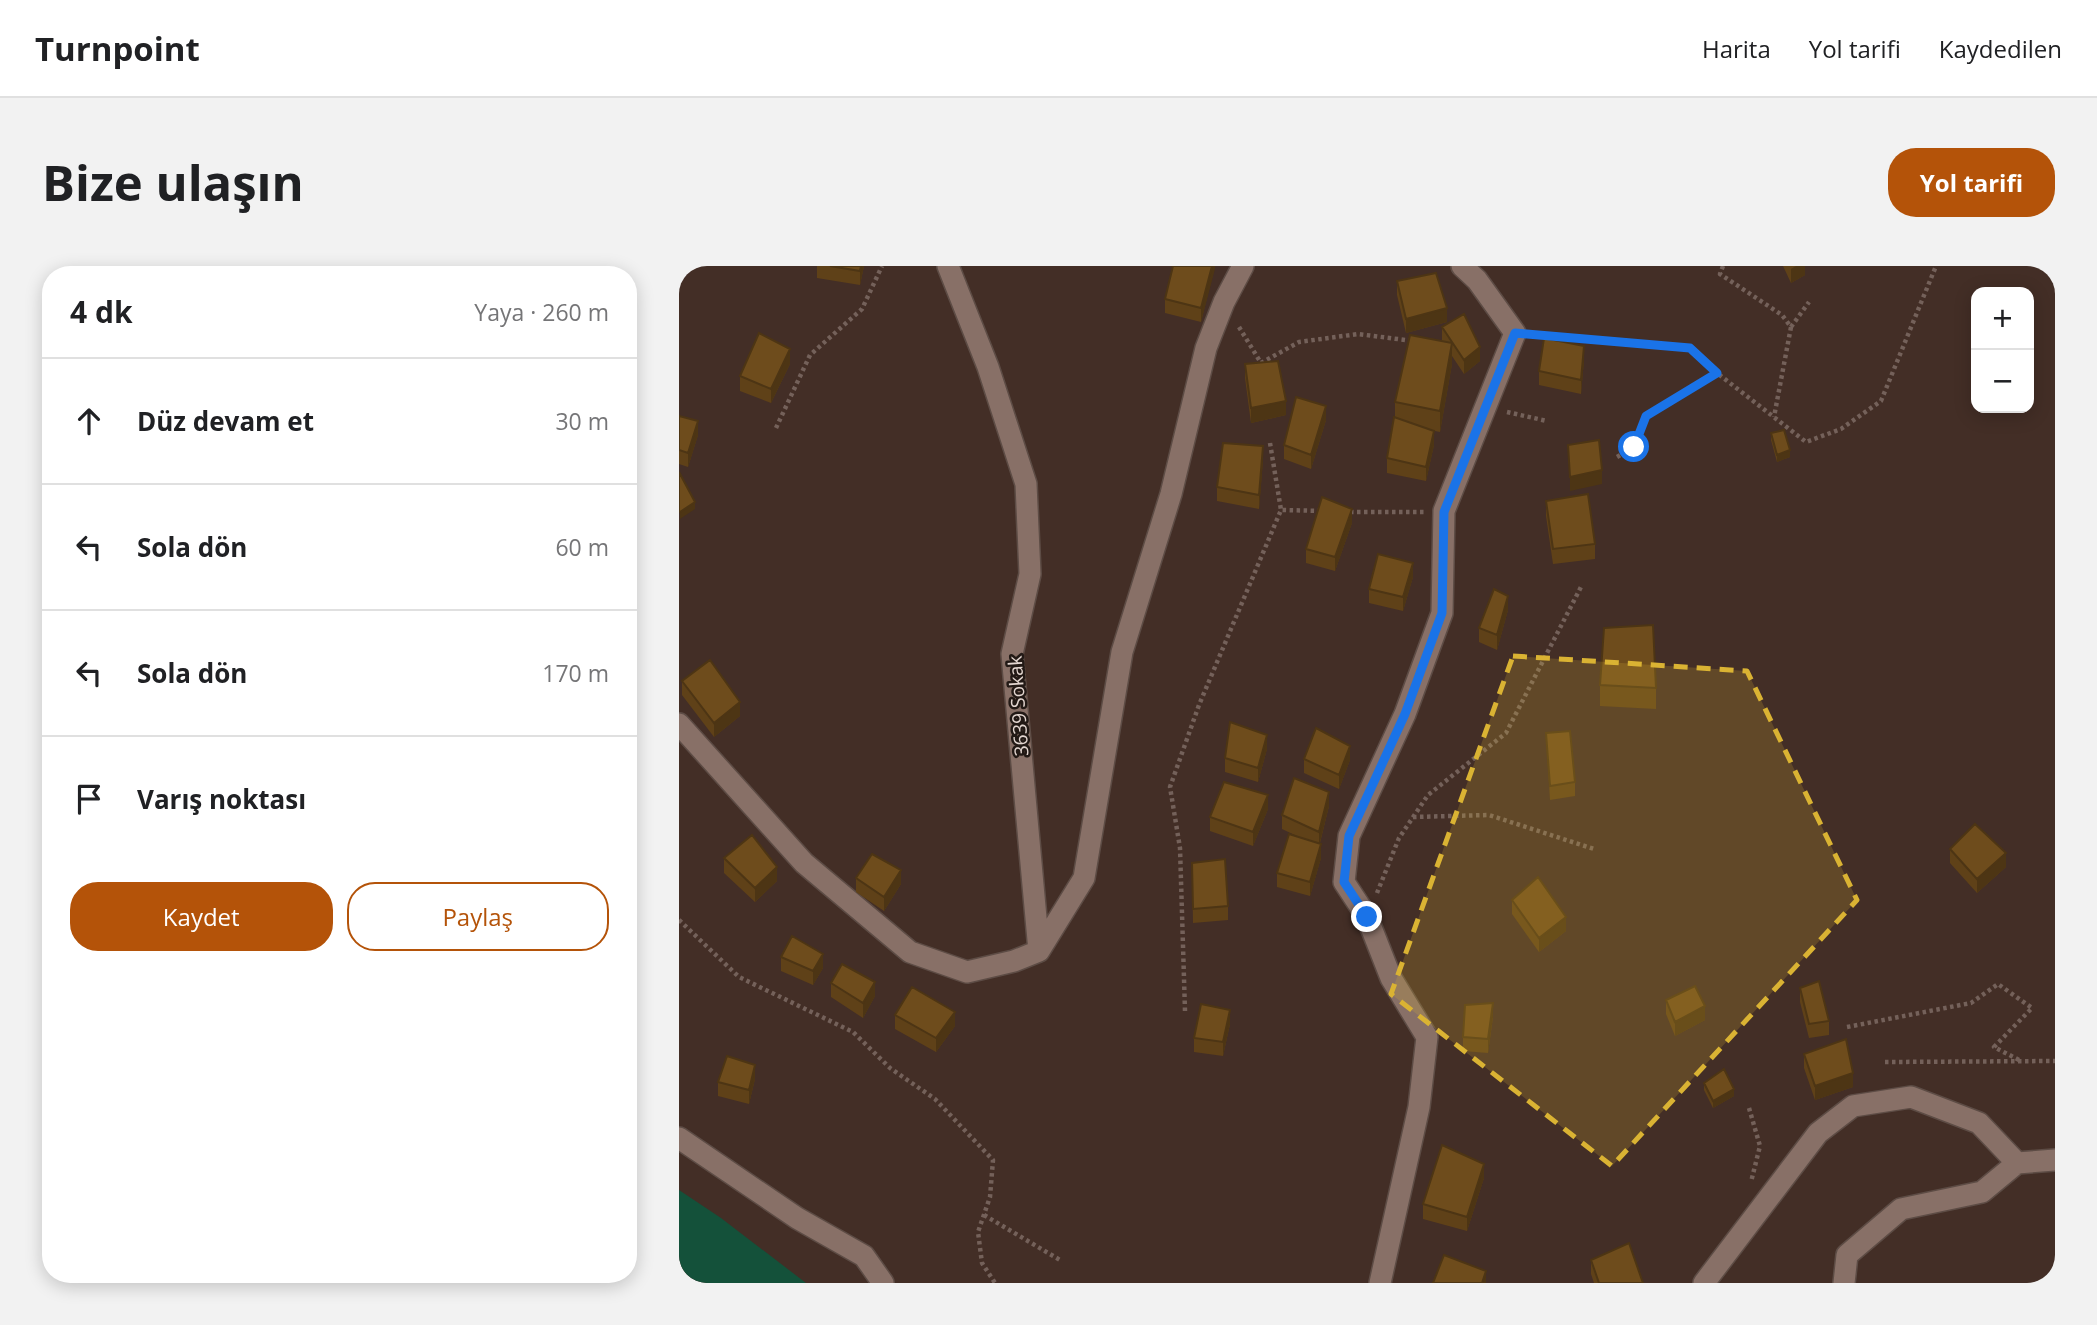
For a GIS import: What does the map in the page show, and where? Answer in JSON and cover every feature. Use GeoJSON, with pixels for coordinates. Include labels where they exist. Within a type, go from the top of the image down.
{"type":"FeatureCollection","features":[{"type":"Feature","properties":{"kind":"street","name":"3639 Sokak"},"geometry":{"type":"LineString","coordinates":[[948,266],[988,366],[1026,484],[1030,574],[1012,654],[1039,951]]}},
{"type":"Feature","properties":{"kind":"street"},"geometry":{"type":"LineString","coordinates":[[679,724],[804,863],[910,952],[967,972],[1014,961],[1039,951],[1084,878],[1122,652],[1171,494],[1206,348],[1224,302],[1243,266]]}},
{"type":"Feature","properties":{"kind":"street"},"geometry":{"type":"LineString","coordinates":[[1380,1283],[1419,1107],[1427,1037],[1391,978],[1367,917],[1344,882],[1349,836],[1405,714],[1442,613],[1444,512],[1515,333],[1478,280],[1462,266]]}},
{"type":"Feature","properties":{"kind":"street"},"geometry":{"type":"LineString","coordinates":[[1704,1283],[1818,1133],[1853,1106],[1911,1097],[1979,1122],[2017,1163]]}},
{"type":"Feature","properties":{"kind":"street"},"geometry":{"type":"LineString","coordinates":[[679,1138],[797,1218],[863,1256],[883,1283]]}},
{"type":"Feature","properties":{"kind":"street"},"geometry":{"type":"LineString","coordinates":[[1844,1283],[1847,1255],[1901,1209],[1982,1192],[2017,1163],[2055,1160]]}},
{"type":"Feature","properties":{"kind":"path"},"geometry":{"type":"LineString","coordinates":[[776,428],[810,355],[862,309],[882,266]]}},
{"type":"Feature","properties":{"kind":"path"},"geometry":{"type":"LineString","coordinates":[[1723,266],[1720,274],[1782,315],[1791,327]]}},
{"type":"Feature","properties":{"kind":"path"},"geometry":{"type":"LineString","coordinates":[[1515,333],[1690,348],[1717,373],[1806,442],[1841,429],[1881,401],[1936,266]]}},
{"type":"Feature","properties":{"kind":"path"},"geometry":{"type":"LineString","coordinates":[[1224,302],[1261,363],[1299,342],[1358,334],[1413,342],[1420,340]]}},
{"type":"Feature","properties":{"kind":"path"},"geometry":{"type":"LineString","coordinates":[[1774,417],[1791,327],[1809,302]]}},
{"type":"Feature","properties":{"kind":"path"},"geometry":{"type":"LineString","coordinates":[[1617,457],[1634,447],[1646,416],[1717,373]]}},
{"type":"Feature","properties":{"kind":"path"},"geometry":{"type":"LineString","coordinates":[[1485,407],[1547,421]]}},
{"type":"Feature","properties":{"kind":"path"},"geometry":{"type":"LineString","coordinates":[[1185,1011],[1180,848],[1170,787],[1199,705],[1281,510],[1270,443]]}},
{"type":"Feature","properties":{"kind":"path"},"geometry":{"type":"LineString","coordinates":[[1281,510],[1335,511]]}},
{"type":"Feature","properties":{"kind":"path"},"geometry":{"type":"LineString","coordinates":[[1348,512],[1444,512]]}},
{"type":"Feature","properties":{"kind":"path"},"geometry":{"type":"LineString","coordinates":[[1367,917],[1399,838],[1428,795],[1506,733],[1582,585]]}},
{"type":"Feature","properties":{"kind":"path"},"geometry":{"type":"LineString","coordinates":[[1413,817],[1489,815],[1594,849]]}},
{"type":"Feature","properties":{"kind":"path"},"geometry":{"type":"LineString","coordinates":[[679,920],[739,977],[853,1031],[890,1069],[935,1099],[993,1160],[990,1197],[978,1232],[982,1263],[995,1283]]}},
{"type":"Feature","properties":{"kind":"path"},"geometry":{"type":"LineString","coordinates":[[1847,1027],[1971,1003],[1997,984],[2032,1008],[1994,1047],[2021,1061]]}},
{"type":"Feature","properties":{"kind":"path"},"geometry":{"type":"LineString","coordinates":[[1885,1062],[2055,1061]]}},
{"type":"Feature","properties":{"kind":"path"},"geometry":{"type":"LineString","coordinates":[[1749,1108],[1760,1146],[1751,1182]]}},
{"type":"Feature","properties":{"kind":"path"},"geometry":{"type":"LineString","coordinates":[[984,1214],[1060,1260]]}},
{"type":"Feature","properties":{"kind":"highlighted area"},"geometry":{"type":"Polygon","coordinates":[[[1513,656],[1747,671],[1857,900],[1612,1166],[1391,994],[1513,656]]]}},
{"type":"Feature","properties":{"kind":"green space"},"geometry":{"type":"Polygon","coordinates":[[[679,1190],[721,1218],[806,1283],[679,1283],[679,1190]]]}},
{"type":"Feature","properties":{"kind":"building"},"geometry":{"type":"Polygon","coordinates":[[[830,266],[861,266],[860,271],[830,266]]]}},
{"type":"Feature","properties":{"kind":"building"},"geometry":{"type":"Polygon","coordinates":[[[1173,266],[1212,266],[1201,308],[1165,299],[1173,266]]]}},
{"type":"Feature","properties":{"kind":"building"},"geometry":{"type":"Polygon","coordinates":[[[1436,273],[1447,308],[1406,319],[1397,281],[1436,273]]]}},
{"type":"Feature","properties":{"kind":"building"},"geometry":{"type":"Polygon","coordinates":[[[1464,314],[1480,347],[1464,360],[1442,327],[1464,314]]]}},
{"type":"Feature","properties":{"kind":"building"},"geometry":{"type":"Polygon","coordinates":[[[759,333],[790,349],[771,389],[740,376],[759,333]]]}},
{"type":"Feature","properties":{"kind":"building"},"geometry":{"type":"Polygon","coordinates":[[[1410,335],[1452,343],[1440,411],[1395,402],[1410,335]]]}},
{"type":"Feature","properties":{"kind":"building"},"geometry":{"type":"Polygon","coordinates":[[[1544,338],[1584,346],[1581,380],[1539,371],[1544,338]]]}},
{"type":"Feature","properties":{"kind":"building"},"geometry":{"type":"Polygon","coordinates":[[[1278,361],[1286,401],[1251,408],[1245,364],[1278,361]]]}},
{"type":"Feature","properties":{"kind":"building"},"geometry":{"type":"Polygon","coordinates":[[[1296,397],[1326,406],[1311,455],[1284,445],[1296,397]]]}},
{"type":"Feature","properties":{"kind":"building"},"geometry":{"type":"Polygon","coordinates":[[[679,416],[698,421],[688,453],[679,450],[679,416]]]}},
{"type":"Feature","properties":{"kind":"building"},"geometry":{"type":"Polygon","coordinates":[[[1394,417],[1434,431],[1426,467],[1387,458],[1394,417]]]}},
{"type":"Feature","properties":{"kind":"building"},"geometry":{"type":"Polygon","coordinates":[[[1784,430],[1790,450],[1777,455],[1771,433],[1784,430]]]}},
{"type":"Feature","properties":{"kind":"building"},"geometry":{"type":"Polygon","coordinates":[[[1599,440],[1602,470],[1570,477],[1568,445],[1599,440]]]}},
{"type":"Feature","properties":{"kind":"building"},"geometry":{"type":"Polygon","coordinates":[[[1223,443],[1263,446],[1259,495],[1217,487],[1223,443]]]}},
{"type":"Feature","properties":{"kind":"building"},"geometry":{"type":"Polygon","coordinates":[[[679,472],[695,502],[680,512],[679,511],[679,472]]]}},
{"type":"Feature","properties":{"kind":"building"},"geometry":{"type":"Polygon","coordinates":[[[1588,494],[1595,544],[1553,549],[1546,501],[1588,494]]]}},
{"type":"Feature","properties":{"kind":"building"},"geometry":{"type":"Polygon","coordinates":[[[1322,497],[1352,509],[1335,557],[1306,549],[1322,497]]]}},
{"type":"Feature","properties":{"kind":"building"},"geometry":{"type":"Polygon","coordinates":[[[1378,554],[1413,563],[1403,597],[1369,589],[1378,554]]]}},
{"type":"Feature","properties":{"kind":"building"},"geometry":{"type":"Polygon","coordinates":[[[1494,589],[1508,596],[1497,635],[1479,628],[1494,589]]]}},
{"type":"Feature","properties":{"kind":"building"},"geometry":{"type":"Polygon","coordinates":[[[1653,625],[1656,688],[1600,685],[1604,628],[1653,625]]]}},
{"type":"Feature","properties":{"kind":"building"},"geometry":{"type":"Polygon","coordinates":[[[710,660],[740,702],[714,723],[682,681],[710,660]]]}},
{"type":"Feature","properties":{"kind":"building"},"geometry":{"type":"Polygon","coordinates":[[[1230,722],[1267,735],[1258,768],[1225,758],[1230,722]]]}},
{"type":"Feature","properties":{"kind":"building"},"geometry":{"type":"Polygon","coordinates":[[[1316,728],[1350,746],[1339,775],[1304,759],[1316,728]]]}},
{"type":"Feature","properties":{"kind":"building"},"geometry":{"type":"Polygon","coordinates":[[[1570,731],[1575,782],[1550,786],[1546,733],[1570,731]]]}},
{"type":"Feature","properties":{"kind":"building"},"geometry":{"type":"Polygon","coordinates":[[[1294,778],[1329,792],[1319,832],[1282,815],[1294,778]]]}},
{"type":"Feature","properties":{"kind":"building"},"geometry":{"type":"Polygon","coordinates":[[[1224,782],[1268,795],[1253,832],[1210,817],[1224,782]]]}},
{"type":"Feature","properties":{"kind":"building"},"geometry":{"type":"Polygon","coordinates":[[[1975,824],[2006,853],[1977,879],[1950,849],[1975,824]]]}},
{"type":"Feature","properties":{"kind":"building"},"geometry":{"type":"Polygon","coordinates":[[[1289,834],[1321,844],[1310,882],[1277,873],[1289,834]]]}},
{"type":"Feature","properties":{"kind":"building"},"geometry":{"type":"Polygon","coordinates":[[[752,835],[777,867],[755,888],[724,858],[752,835]]]}},
{"type":"Feature","properties":{"kind":"building"},"geometry":{"type":"Polygon","coordinates":[[[872,854],[901,870],[884,897],[856,878],[872,854]]]}},
{"type":"Feature","properties":{"kind":"building"},"geometry":{"type":"Polygon","coordinates":[[[1225,859],[1228,906],[1193,909],[1192,863],[1225,859]]]}},
{"type":"Feature","properties":{"kind":"building"},"geometry":{"type":"Polygon","coordinates":[[[1538,877],[1566,917],[1539,938],[1512,900],[1538,877]]]}},
{"type":"Feature","properties":{"kind":"building"},"geometry":{"type":"Polygon","coordinates":[[[792,936],[823,954],[813,971],[781,957],[792,936]]]}},
{"type":"Feature","properties":{"kind":"building"},"geometry":{"type":"Polygon","coordinates":[[[842,964],[875,982],[863,1003],[831,983],[842,964]]]}},
{"type":"Feature","properties":{"kind":"building"},"geometry":{"type":"Polygon","coordinates":[[[1819,981],[1829,1021],[1809,1024],[1800,988],[1819,981]]]}},
{"type":"Feature","properties":{"kind":"building"},"geometry":{"type":"Polygon","coordinates":[[[1695,986],[1705,1006],[1675,1022],[1666,1000],[1695,986]]]}},
{"type":"Feature","properties":{"kind":"building"},"geometry":{"type":"Polygon","coordinates":[[[912,987],[955,1012],[936,1038],[895,1015],[912,987]]]}},
{"type":"Feature","properties":{"kind":"building"},"geometry":{"type":"Polygon","coordinates":[[[1493,1003],[1488,1039],[1463,1037],[1465,1005],[1493,1003]]]}},
{"type":"Feature","properties":{"kind":"building"},"geometry":{"type":"Polygon","coordinates":[[[1201,1004],[1230,1010],[1223,1042],[1194,1038],[1201,1004]]]}},
{"type":"Feature","properties":{"kind":"building"},"geometry":{"type":"Polygon","coordinates":[[[1846,1039],[1853,1073],[1815,1086],[1804,1054],[1846,1039]]]}},
{"type":"Feature","properties":{"kind":"building"},"geometry":{"type":"Polygon","coordinates":[[[727,1056],[755,1065],[749,1090],[718,1082],[727,1056]]]}},
{"type":"Feature","properties":{"kind":"building"},"geometry":{"type":"Polygon","coordinates":[[[1724,1069],[1734,1089],[1713,1101],[1704,1083],[1724,1069]]]}},
{"type":"Feature","properties":{"kind":"building"},"geometry":{"type":"Polygon","coordinates":[[[1442,1145],[1484,1164],[1467,1217],[1423,1204],[1442,1145]]]}},
{"type":"Feature","properties":{"kind":"building"},"geometry":{"type":"Polygon","coordinates":[[[1629,1243],[1643,1283],[1599,1283],[1591,1260],[1629,1243]]]}},
{"type":"Feature","properties":{"kind":"building"},"geometry":{"type":"Polygon","coordinates":[[[1444,1255],[1486,1271],[1482,1283],[1433,1283],[1444,1255]]]}},
{"type":"Feature","properties":{"kind":"route"},"geometry":{"type":"LineString","coordinates":[[1367,917],[1344,882],[1349,836],[1405,714],[1442,613],[1444,512],[1515,333],[1690,348],[1717,373],[1646,416],[1634,447]]}}]}
